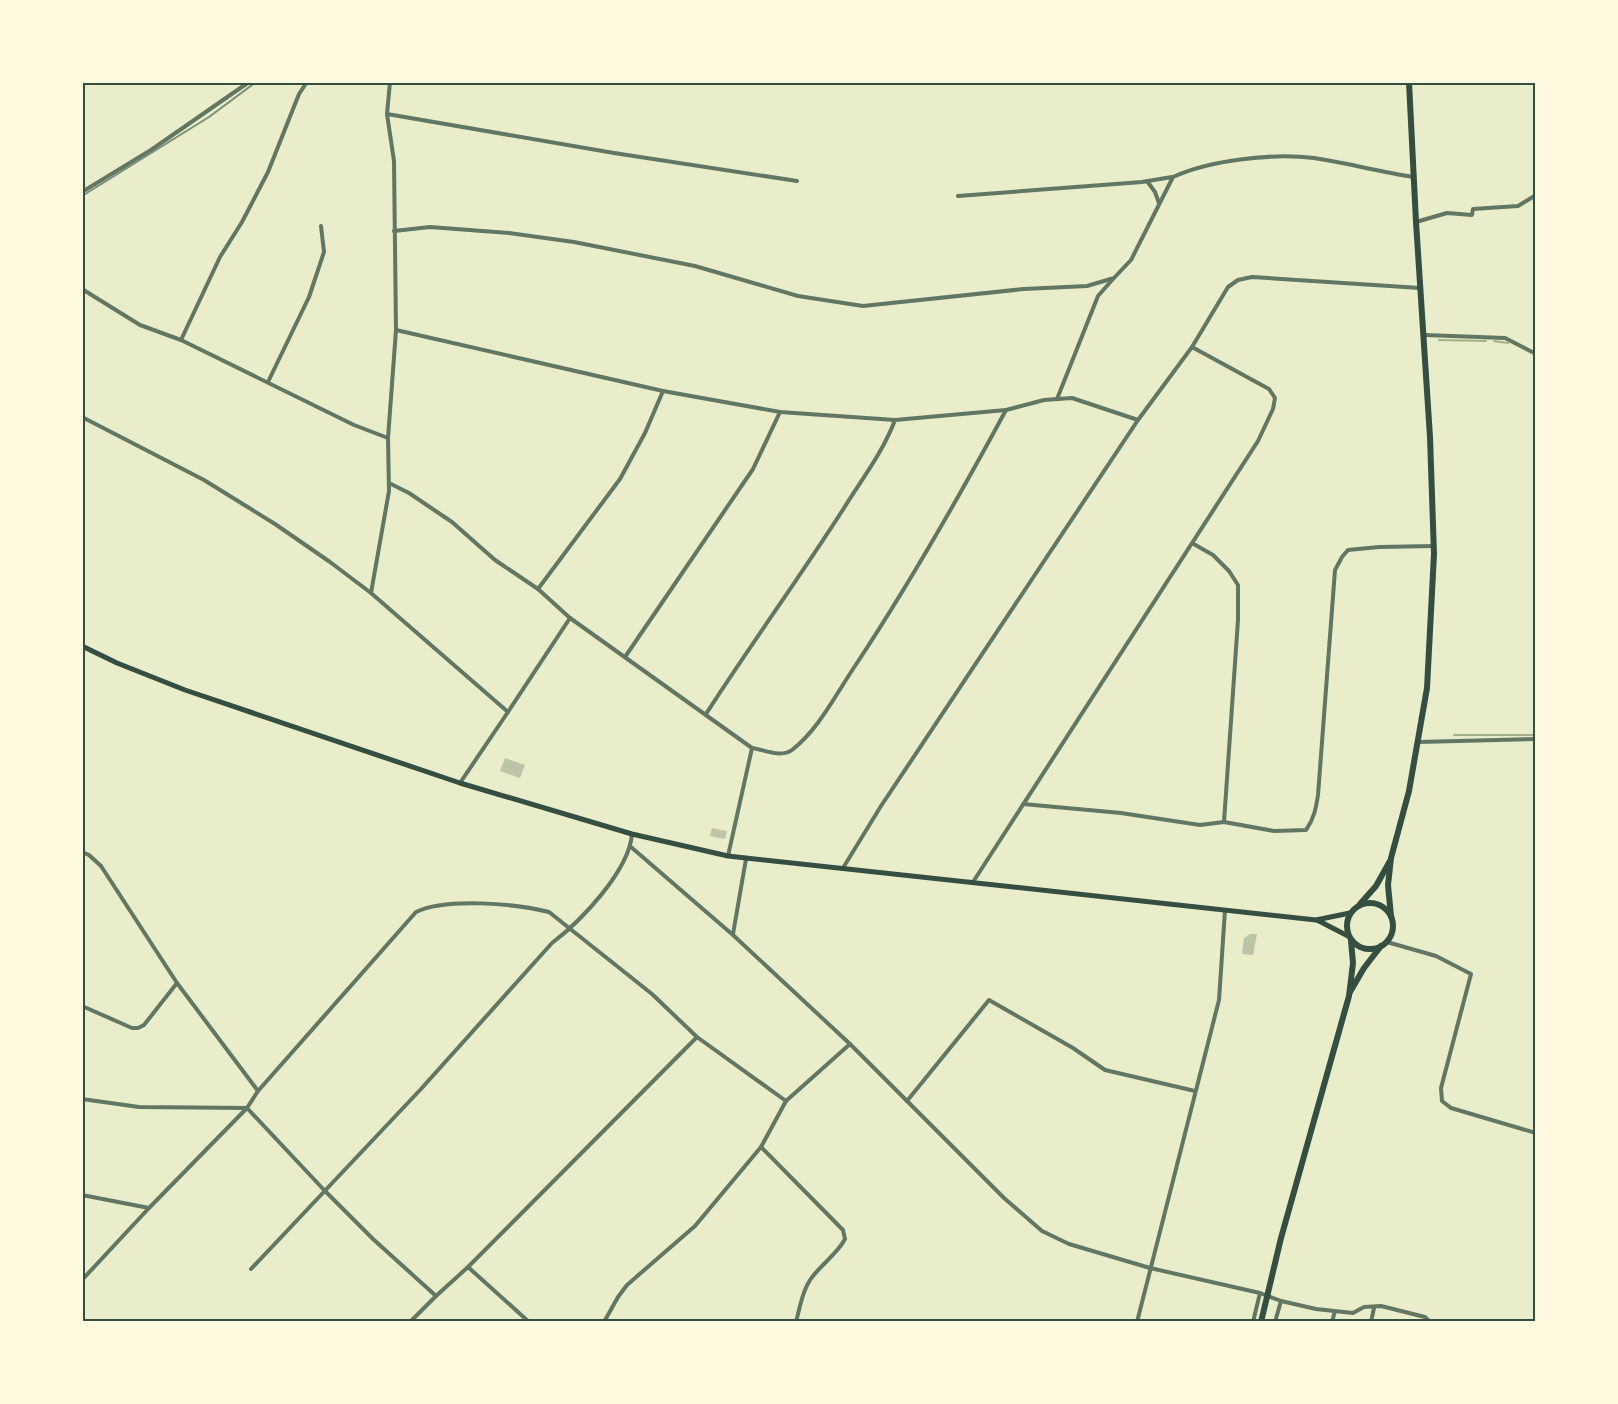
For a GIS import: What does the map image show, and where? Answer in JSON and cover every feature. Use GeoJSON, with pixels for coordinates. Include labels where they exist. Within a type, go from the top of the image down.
{"type":"FeatureCollection","features":[{"type":"Feature","properties":{"kind":"main road"},"geometry":{"type":"LineString","coordinates":[[1316,920],[1371,949],[1387,942],[1393,929],[1388,885],[1391,858],[1419,742],[1430,653],[1434,500],[1409,82]]}},
{"type":"Feature","properties":{"kind":"main road"},"geometry":{"type":"LineString","coordinates":[[82,646],[184,690],[460,783],[632,834],[746,859],[1316,920],[1350,913],[1376,886],[1391,858]]}},
{"type":"Feature","properties":{"kind":"main road"},"geometry":{"type":"LineString","coordinates":[[1360,904],[1378,907],[1391,916]]}},
{"type":"Feature","properties":{"kind":"main road"},"geometry":{"type":"LineString","coordinates":[[1261,1322],[1322,1087],[1349,996],[1353,963],[1347,926],[1350,913]]}},
{"type":"Feature","properties":{"kind":"main road"},"geometry":{"type":"LineString","coordinates":[[1349,996],[1364,968],[1381,946]]}},
{"type":"Feature","properties":{"kind":"street"},"geometry":{"type":"LineString","coordinates":[[82,192],[151,150],[249,82]]}},
{"type":"Feature","properties":{"kind":"street"},"geometry":{"type":"LineString","coordinates":[[181,340],[220,257],[242,222],[268,172],[299,94],[307,82]]}},
{"type":"Feature","properties":{"kind":"street"},"geometry":{"type":"LineString","coordinates":[[371,593],[389,483],[388,438],[396,330],[394,161],[387,114],[390,82]]}},
{"type":"Feature","properties":{"kind":"street"},"geometry":{"type":"LineString","coordinates":[[387,114],[796,181]]}},
{"type":"Feature","properties":{"kind":"street"},"geometry":{"type":"LineString","coordinates":[[958,195],[1147,181],[1173,177],[1193,168],[1242,159],[1312,158],[1414,177]]}},
{"type":"Feature","properties":{"kind":"street"},"geometry":{"type":"LineString","coordinates":[[1057,399],[1098,297],[1131,260],[1173,177]]}},
{"type":"Feature","properties":{"kind":"street"},"geometry":{"type":"LineString","coordinates":[[1147,181],[1155,192],[1159,204]]}},
{"type":"Feature","properties":{"kind":"street"},"geometry":{"type":"LineString","coordinates":[[1416,222],[1447,213],[1472,215],[1473,209],[1518,206],[1536,195]]}},
{"type":"Feature","properties":{"kind":"street"},"geometry":{"type":"LineString","coordinates":[[268,382],[309,297],[324,252],[321,226]]}},
{"type":"Feature","properties":{"kind":"street"},"geometry":{"type":"LineString","coordinates":[[394,231],[430,227],[508,233],[574,242],[695,266],[798,296],[863,306],[1024,289],[1087,286],[1113,278]]}},
{"type":"Feature","properties":{"kind":"street"},"geometry":{"type":"LineString","coordinates":[[843,868],[881,806],[1138,420],[1192,347],[1228,287],[1238,280],[1252,277],[1420,288]]}},
{"type":"Feature","properties":{"kind":"street"},"geometry":{"type":"LineString","coordinates":[[82,289],[140,325],[181,340],[354,425],[388,438]]}},
{"type":"Feature","properties":{"kind":"street"},"geometry":{"type":"LineString","coordinates":[[396,330],[663,391],[780,412],[895,420],[1006,410],[1044,400],[1072,398],[1138,420]]}},
{"type":"Feature","properties":{"kind":"street"},"geometry":{"type":"LineString","coordinates":[[1425,335],[1505,338],[1536,354]]}},
{"type":"Feature","properties":{"kind":"street"},"geometry":{"type":"LineString","coordinates":[[973,882],[1258,441],[1273,409],[1275,398],[1269,389],[1192,347]]}},
{"type":"Feature","properties":{"kind":"street"},"geometry":{"type":"LineString","coordinates":[[538,589],[620,479],[645,433],[663,391]]}},
{"type":"Feature","properties":{"kind":"street"},"geometry":{"type":"LineString","coordinates":[[389,483],[409,493],[452,522],[495,560],[538,589],[570,618],[752,747],[780,754],[790,751],[814,727],[879,630],[955,505],[1006,410]]}},
{"type":"Feature","properties":{"kind":"street"},"geometry":{"type":"LineString","coordinates":[[625,657],[753,469],[780,412]]}},
{"type":"Feature","properties":{"kind":"street"},"geometry":{"type":"LineString","coordinates":[[82,417],[204,480],[284,530],[371,593],[508,711]]}},
{"type":"Feature","properties":{"kind":"street"},"geometry":{"type":"LineString","coordinates":[[706,714],[819,548],[887,442],[895,420]]}},
{"type":"Feature","properties":{"kind":"street"},"geometry":{"type":"LineString","coordinates":[[1192,543],[1213,555],[1229,571],[1238,585],[1238,620],[1224,822]]}},
{"type":"Feature","properties":{"kind":"street"},"geometry":{"type":"LineString","coordinates":[[1023,804],[1120,813],[1200,825],[1224,822],[1274,831],[1306,830],[1316,809],[1318,795],[1335,570],[1348,550],[1434,546]]}},
{"type":"Feature","properties":{"kind":"street"},"geometry":{"type":"LineString","coordinates":[[460,783],[570,618]]}},
{"type":"Feature","properties":{"kind":"street"},"geometry":{"type":"LineString","coordinates":[[1419,742],[1536,739]]}},
{"type":"Feature","properties":{"kind":"street"},"geometry":{"type":"LineString","coordinates":[[728,856],[752,747]]}},
{"type":"Feature","properties":{"kind":"street"},"geometry":{"type":"LineString","coordinates":[[251,1269],[421,1089],[552,943],[572,928],[604,891],[631,847],[632,834]]}},
{"type":"Feature","properties":{"kind":"street"},"geometry":{"type":"LineString","coordinates":[[631,847],[733,934],[850,1044],[1004,1198],[1042,1231],[1069,1244],[1150,1268],[1260,1293],[1281,1301],[1353,1313],[1364,1307],[1381,1306],[1425,1317],[1430,1322]]}},
{"type":"Feature","properties":{"kind":"street"},"geometry":{"type":"LineString","coordinates":[[82,852],[101,866],[177,983],[258,1091]]}},
{"type":"Feature","properties":{"kind":"street"},"geometry":{"type":"LineString","coordinates":[[733,934],[746,859]]}},
{"type":"Feature","properties":{"kind":"street"},"geometry":{"type":"LineString","coordinates":[[82,1280],[247,1108],[258,1091],[416,912],[428,907],[452,903],[530,907],[549,912],[572,928],[652,994],[697,1037],[786,1101]]}},
{"type":"Feature","properties":{"kind":"street"},"geometry":{"type":"LineString","coordinates":[[1137,1322],[1219,1000],[1225,910]]}},
{"type":"Feature","properties":{"kind":"street"},"geometry":{"type":"LineString","coordinates":[[1387,942],[1436,956],[1472,974],[1441,1088],[1442,1101],[1451,1108],[1536,1133]]}},
{"type":"Feature","properties":{"kind":"street"},"geometry":{"type":"LineString","coordinates":[[82,1006],[132,1028],[138,1028],[144,1025],[177,983]]}},
{"type":"Feature","properties":{"kind":"street"},"geometry":{"type":"LineString","coordinates":[[907,1101],[989,1000],[1073,1048],[1105,1070],[1195,1091]]}},
{"type":"Feature","properties":{"kind":"street"},"geometry":{"type":"LineString","coordinates":[[410,1322],[468,1267],[697,1037]]}},
{"type":"Feature","properties":{"kind":"street"},"geometry":{"type":"LineString","coordinates":[[604,1322],[627,1285],[695,1226],[761,1147],[786,1101],[850,1044]]}},
{"type":"Feature","properties":{"kind":"street"},"geometry":{"type":"LineString","coordinates":[[82,1100],[139,1107],[247,1108],[373,1239],[436,1296]]}},
{"type":"Feature","properties":{"kind":"street"},"geometry":{"type":"LineString","coordinates":[[761,1147],[843,1230],[845,1239],[838,1251],[812,1277],[801,1302],[796,1322]]}},
{"type":"Feature","properties":{"kind":"street"},"geometry":{"type":"LineString","coordinates":[[82,1195],[149,1208]]}},
{"type":"Feature","properties":{"kind":"street"},"geometry":{"type":"LineString","coordinates":[[468,1267],[529,1322]]}},
{"type":"Feature","properties":{"kind":"street"},"geometry":{"type":"LineString","coordinates":[[1253,1322],[1260,1293]]}},
{"type":"Feature","properties":{"kind":"street"},"geometry":{"type":"LineString","coordinates":[[1275,1322],[1281,1301]]}},
{"type":"Feature","properties":{"kind":"street"},"geometry":{"type":"LineString","coordinates":[[1371,1322],[1374,1307]]}},
{"type":"Feature","properties":{"kind":"street"},"geometry":{"type":"LineString","coordinates":[[1332,1322],[1335,1311]]}},
{"type":"Feature","properties":{"kind":"building"},"geometry":{"type":"Polygon","coordinates":[[[505,758],[525,765],[520,778],[500,771],[505,758]]]}},
{"type":"Feature","properties":{"kind":"building"},"geometry":{"type":"Polygon","coordinates":[[[712,828],[727,831],[725,839],[710,836],[712,828]]]}},
{"type":"Feature","properties":{"kind":"building"},"geometry":{"type":"Polygon","coordinates":[[[1250,934],[1257,934],[1253,955],[1242,954],[1244,938],[1250,934]]]}},
{"type":"Feature","properties":{"kind":"waterway"},"geometry":{"type":"LineString","coordinates":[[1439,340],[1486,341]]}},
{"type":"Feature","properties":{"kind":"waterway"},"geometry":{"type":"LineString","coordinates":[[1494,341],[1508,343]]}},
{"type":"Feature","properties":{"kind":"waterway"},"geometry":{"type":"LineString","coordinates":[[1454,735],[1536,735]]}},
{"type":"Feature","properties":{"kind":"railway"},"geometry":{"type":"LineString","coordinates":[[82,196],[209,117],[256,82]]}}]}
